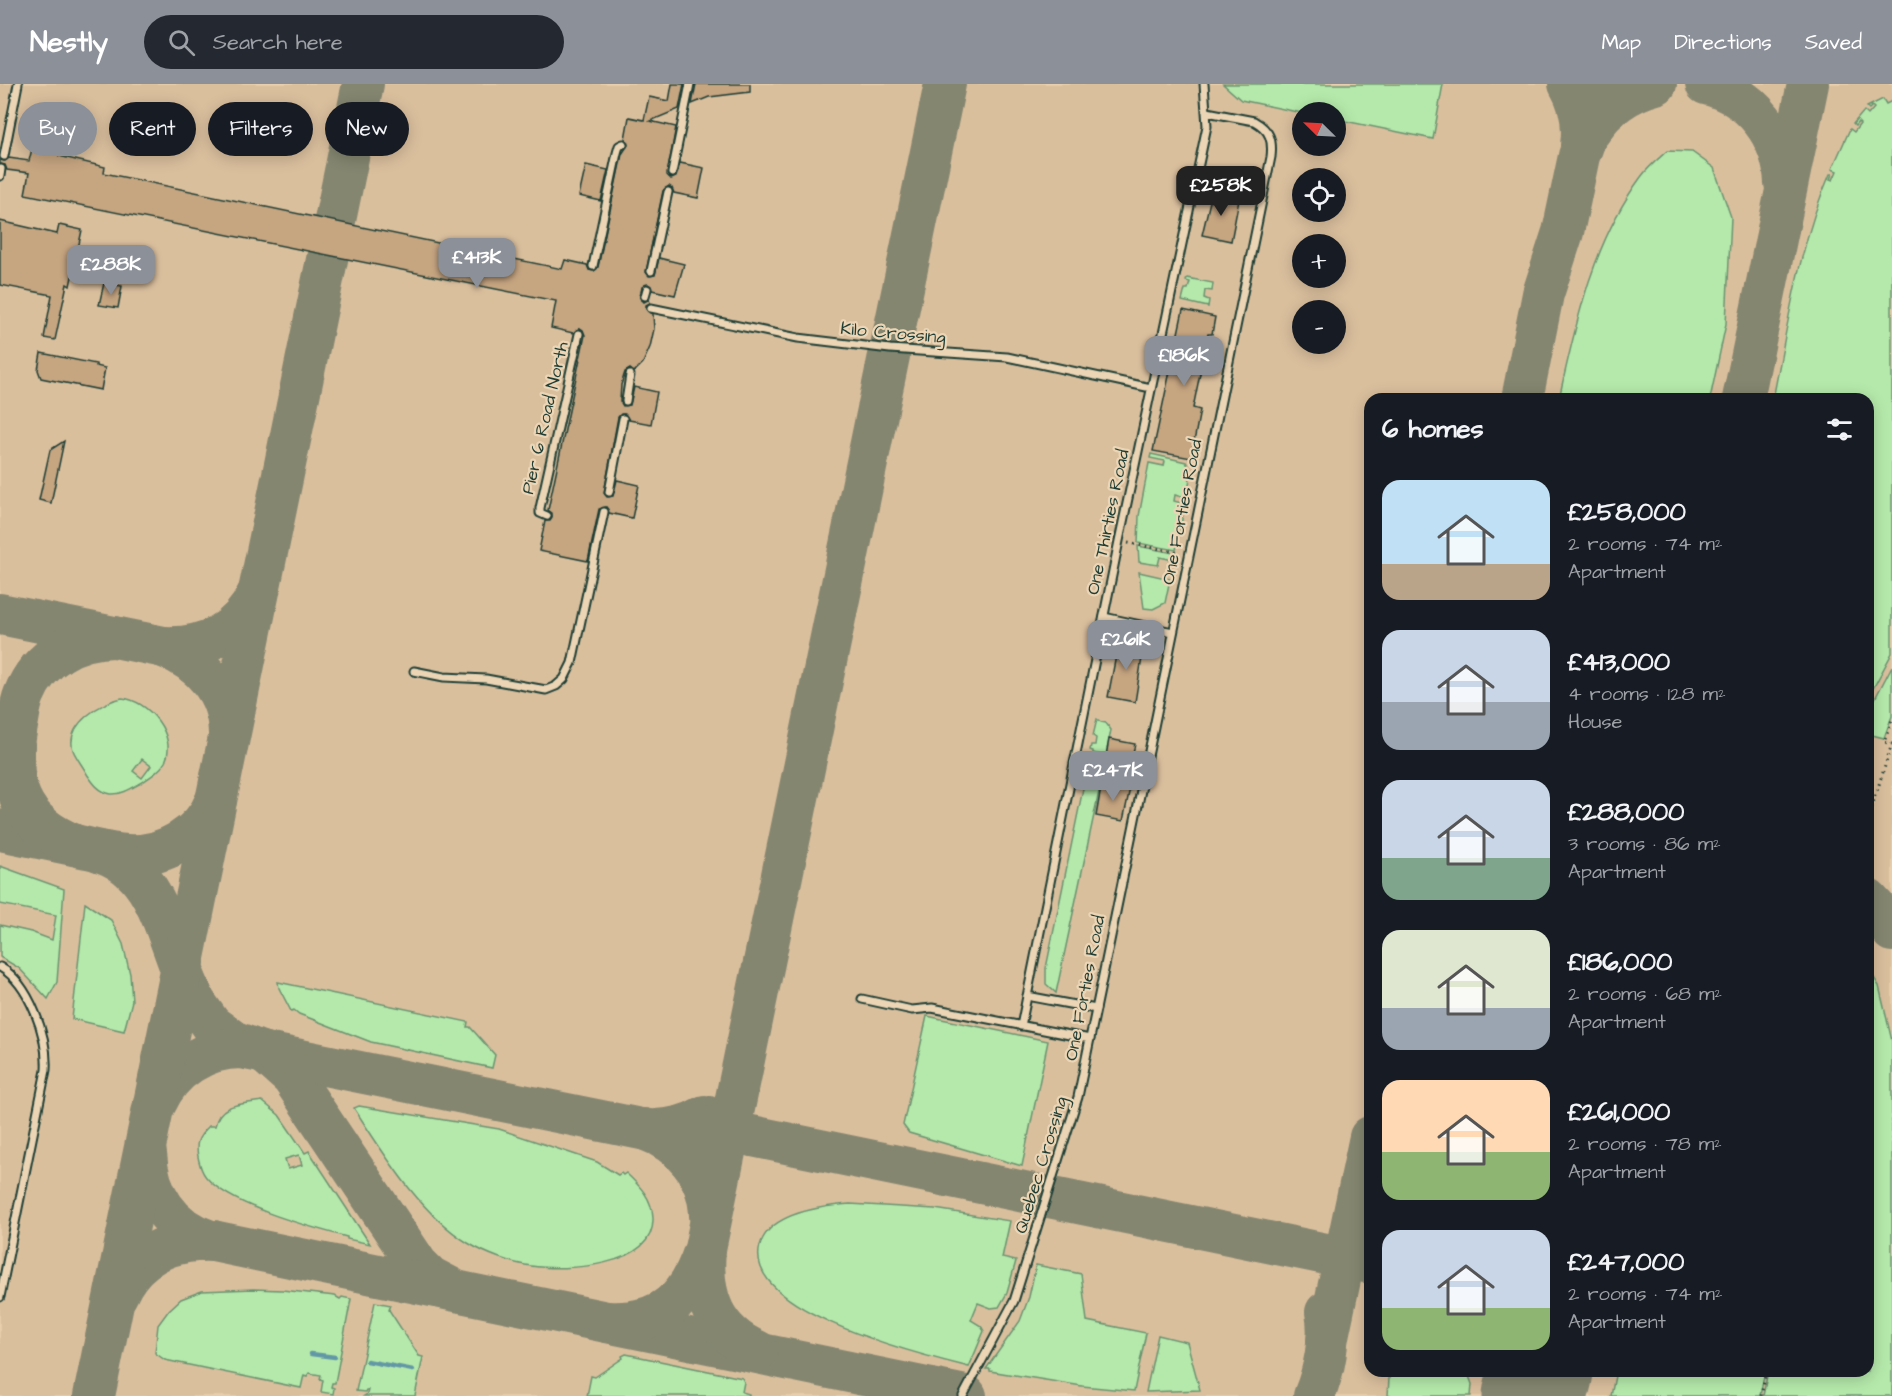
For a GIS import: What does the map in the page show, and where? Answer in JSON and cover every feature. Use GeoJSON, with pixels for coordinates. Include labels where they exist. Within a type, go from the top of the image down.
{"type":"FeatureCollection","features":[{"type":"Feature","properties":{"kind":"lane"},"geometry":{"type":"LineString","coordinates":[[4,156],[18,84]]}},
{"type":"Feature","properties":{"kind":"lane"},"geometry":{"type":"LineString","coordinates":[[672,173],[674,153],[690,84]]}},
{"type":"Feature","properties":{"kind":"lane","name":"One Thirties Road"},"geometry":{"type":"LineString","coordinates":[[1021,1026],[1119,541],[1207,126],[1204,84]]}},
{"type":"Feature","properties":{"kind":"lane","name":"One Forties Road"},"geometry":{"type":"LineString","coordinates":[[1083,1074],[1271,157],[1272,144],[1269,133],[1254,121],[1207,112]]}},
{"type":"Feature","properties":{"kind":"lane"},"geometry":{"type":"LineString","coordinates":[[593,266],[617,153],[620,145],[624,144]]}},
{"type":"Feature","properties":{"kind":"lane"},"geometry":{"type":"LineString","coordinates":[[651,271],[668,192]]}},
{"type":"Feature","properties":{"kind":"lane","name":"Kilo Crossing"},"geometry":{"type":"LineString","coordinates":[[651,308],[789,337],[890,349],[994,356],[1151,388]]}},
{"type":"Feature","properties":{"kind":"lane","name":"Pier 6 Road North"},"geometry":{"type":"LineString","coordinates":[[547,516],[540,513],[540,508],[579,334]]}},
{"type":"Feature","properties":{"kind":"lane"},"geometry":{"type":"LineString","coordinates":[[626,401],[630,375]]}},
{"type":"Feature","properties":{"kind":"lane"},"geometry":{"type":"LineString","coordinates":[[609,492],[623,419]]}},
{"type":"Feature","properties":{"kind":"lane"},"geometry":{"type":"LineString","coordinates":[[414,671],[444,677],[486,679],[543,689],[552,688],[560,683],[567,675],[572,663],[604,512]]}},
{"type":"Feature","properties":{"kind":"lane"},"geometry":{"type":"LineString","coordinates":[[1104,617],[1173,632]]}},
{"type":"Feature","properties":{"kind":"lane"},"geometry":{"type":"LineString","coordinates":[[0,967],[15,979],[35,1014],[47,1057],[0,1297]]}},
{"type":"Feature","properties":{"kind":"lane"},"geometry":{"type":"LineString","coordinates":[[1027,996],[1096,1009]]}},
{"type":"Feature","properties":{"kind":"lane"},"geometry":{"type":"LineString","coordinates":[[862,999],[912,1010],[932,1008],[1090,1039]]}},
{"type":"Feature","properties":{"kind":"lane","name":"Quebec Crossing"},"geometry":{"type":"LineString","coordinates":[[963,1396],[1010,1310],[1075,1107],[1083,1074]]}},
{"type":"Feature","properties":{"kind":"path"},"geometry":{"type":"LineString","coordinates":[[1119,541],[1188,554]]}},
{"type":"Feature","properties":{"kind":"path"},"geometry":{"type":"LineString","coordinates":[[1874,800],[1892,744],[1884,742],[1892,720]]}},
{"type":"Feature","properties":{"kind":"path"},"geometry":{"type":"LineString","coordinates":[[1761,1396],[1765,1377]]}},
{"type":"Feature","properties":{"kind":"shaded area"},"geometry":{"type":"Polygon","coordinates":[[[0,84],[1892,84],[1892,1396],[0,1396],[0,84]]]}},
{"type":"Feature","properties":{"kind":"green space"},"geometry":{"type":"Polygon","coordinates":[[[1223,84],[1443,84],[1433,139],[1346,121],[1346,102],[1292,102],[1292,111],[1241,100],[1223,84]]]}},
{"type":"Feature","properties":{"kind":"green space"},"geometry":{"type":"Polygon","coordinates":[[[1883,99],[1886,104],[1892,101],[1892,653],[1874,687],[1874,393],[1774,393],[1802,256],[1810,228],[1830,174],[1832,174],[1830,179],[1833,180],[1837,171],[1832,169],[1850,129],[1854,132],[1860,124],[1858,122],[1855,126],[1853,124],[1864,111],[1868,115],[1874,108],[1867,107],[1883,99]]]}},
{"type":"Feature","properties":{"kind":"green space"},"geometry":{"type":"Polygon","coordinates":[[[1667,151],[1692,152],[1714,168],[1731,217],[1726,324],[1711,393],[1560,393],[1572,341],[1598,256],[1624,202],[1653,163],[1667,151]]]}},
{"type":"Feature","properties":{"kind":"green space"},"geometry":{"type":"Polygon","coordinates":[[[1187,278],[1213,283],[1212,291],[1205,290],[1204,298],[1209,300],[1208,307],[1182,301],[1185,289],[1188,289],[1190,282],[1186,281],[1187,278]]]}},
{"type":"Feature","properties":{"kind":"green space"},"geometry":{"type":"Polygon","coordinates":[[[1151,454],[1186,462],[1188,466],[1190,479],[1186,498],[1175,495],[1174,501],[1185,504],[1176,550],[1138,543],[1139,516],[1149,463],[1164,466],[1165,461],[1150,458],[1151,454]]]}},
{"type":"Feature","properties":{"kind":"green space"},"geometry":{"type":"Polygon","coordinates":[[[1138,546],[1174,553],[1173,560],[1160,557],[1158,565],[1139,562],[1138,546]]]}},
{"type":"Feature","properties":{"kind":"green space"},"geometry":{"type":"Polygon","coordinates":[[[1139,572],[1170,579],[1165,603],[1153,609],[1144,608],[1139,572]]]}},
{"type":"Feature","properties":{"kind":"green space"},"geometry":{"type":"Polygon","coordinates":[[[1892,666],[1892,716],[1884,738],[1874,736],[1874,700],[1892,666]]]}},
{"type":"Feature","properties":{"kind":"green space"},"geometry":{"type":"Polygon","coordinates":[[[122,698],[132,700],[150,712],[164,731],[168,752],[165,762],[158,771],[126,791],[111,794],[100,789],[92,781],[74,753],[72,740],[74,731],[87,716],[114,700],[122,698]],[[142,759],[133,771],[142,778],[151,766],[142,759]]]}},
{"type":"Feature","properties":{"kind":"green space"},"geometry":{"type":"Polygon","coordinates":[[[1097,719],[1106,723],[1111,730],[1106,756],[1090,750],[1091,745],[1095,745],[1096,738],[1093,736],[1097,719]]]}},
{"type":"Feature","properties":{"kind":"green space"},"geometry":{"type":"Polygon","coordinates":[[[1091,766],[1104,768],[1056,993],[1046,984],[1046,968],[1087,769],[1091,766]]]}},
{"type":"Feature","properties":{"kind":"green space"},"geometry":{"type":"Polygon","coordinates":[[[0,866],[64,889],[57,982],[48,999],[19,968],[0,957],[0,925],[31,932],[52,940],[56,915],[0,904],[0,866]]]}},
{"type":"Feature","properties":{"kind":"green space"},"geometry":{"type":"Polygon","coordinates":[[[85,903],[111,920],[123,944],[130,974],[132,1001],[124,1031],[72,1019],[85,903]]]}},
{"type":"Feature","properties":{"kind":"green space"},"geometry":{"type":"Polygon","coordinates":[[[1874,978],[1879,986],[1892,1041],[1892,1396],[1763,1396],[1767,1377],[1874,1377],[1874,978]]]}},
{"type":"Feature","properties":{"kind":"green space"},"geometry":{"type":"Polygon","coordinates":[[[278,982],[468,1022],[467,1027],[470,1027],[495,1055],[492,1068],[371,1042],[294,1010],[291,1011],[278,982]]]}},
{"type":"Feature","properties":{"kind":"green space"},"geometry":{"type":"Polygon","coordinates":[[[927,1016],[1048,1041],[1022,1166],[909,1133],[903,1125],[927,1016]]]}},
{"type":"Feature","properties":{"kind":"green space"},"geometry":{"type":"Polygon","coordinates":[[[262,1101],[279,1115],[305,1153],[309,1151],[370,1244],[347,1239],[347,1237],[251,1206],[217,1187],[206,1177],[198,1154],[197,1145],[201,1135],[209,1126],[215,1126],[218,1118],[227,1109],[240,1104],[262,1101]],[[299,1155],[285,1159],[288,1169],[302,1165],[299,1155]]]}},
{"type":"Feature","properties":{"kind":"green space"},"geometry":{"type":"Polygon","coordinates":[[[359,1106],[499,1129],[597,1162],[618,1175],[626,1173],[648,1198],[653,1218],[650,1235],[639,1247],[624,1256],[605,1263],[585,1266],[564,1268],[531,1266],[490,1254],[468,1243],[450,1230],[418,1199],[390,1163],[354,1108],[359,1106]]]}},
{"type":"Feature","properties":{"kind":"green space"},"geometry":{"type":"Polygon","coordinates":[[[850,1204],[935,1209],[1010,1221],[1002,1258],[1016,1261],[1007,1293],[999,1307],[991,1308],[978,1303],[971,1320],[981,1326],[984,1331],[969,1367],[875,1340],[836,1325],[801,1307],[774,1287],[760,1263],[763,1238],[770,1229],[790,1216],[802,1212],[827,1206],[850,1204]]]}},
{"type":"Feature","properties":{"kind":"green space"},"geometry":{"type":"Polygon","coordinates":[[[1036,1265],[1081,1274],[1087,1321],[1146,1333],[1134,1391],[1082,1386],[986,1369],[1020,1321],[1029,1297],[1036,1265]]]}},
{"type":"Feature","properties":{"kind":"green space"},"geometry":{"type":"Polygon","coordinates":[[[282,1290],[351,1299],[335,1383],[332,1383],[331,1387],[334,1388],[333,1394],[321,1392],[323,1380],[320,1379],[321,1375],[309,1373],[307,1376],[304,1375],[301,1388],[165,1360],[155,1353],[158,1325],[181,1299],[202,1291],[282,1290]]]}},
{"type":"Feature","properties":{"kind":"green space"},"geometry":{"type":"Polygon","coordinates":[[[375,1302],[391,1305],[389,1310],[419,1356],[423,1357],[415,1396],[364,1396],[368,1390],[356,1391],[375,1302]]]}},
{"type":"Feature","properties":{"kind":"green space"},"geometry":{"type":"Polygon","coordinates":[[[1158,1335],[1187,1342],[1200,1390],[1146,1392],[1158,1335]]]}},
{"type":"Feature","properties":{"kind":"green space"},"geometry":{"type":"Polygon","coordinates":[[[626,1354],[742,1378],[744,1382],[742,1392],[749,1396],[587,1396],[591,1376],[595,1377],[626,1354]]]}},
{"type":"Feature","properties":{"kind":"green space"},"geometry":{"type":"Polygon","coordinates":[[[1469,1377],[1472,1384],[1471,1396],[1388,1396],[1389,1378],[1469,1377]]]}},
{"type":"Feature","properties":{"kind":"green space"},"geometry":{"type":"Polygon","coordinates":[[[1615,1377],[1764,1377],[1760,1396],[1611,1396],[1615,1377]]]}},
{"type":"Feature","properties":{"kind":"building"},"geometry":{"type":"Polygon","coordinates":[[[672,84],[684,84],[679,109],[650,121],[676,127],[667,175],[671,179],[676,177],[680,163],[704,168],[698,198],[674,193],[669,186],[663,191],[646,272],[649,276],[655,275],[659,258],[684,264],[675,295],[652,290],[648,284],[642,287],[640,298],[644,302],[649,299],[650,303],[646,305],[646,309],[653,314],[654,329],[643,363],[634,372],[630,369],[625,372],[620,401],[623,406],[630,405],[634,387],[657,392],[651,424],[629,420],[625,414],[618,417],[604,493],[607,497],[613,496],[617,480],[639,485],[632,518],[609,513],[606,507],[599,509],[588,561],[539,551],[545,521],[550,521],[552,518],[552,513],[548,510],[585,335],[580,328],[573,333],[551,328],[556,301],[25,194],[29,173],[7,170],[5,165],[0,164],[0,160],[5,161],[9,158],[29,161],[30,156],[59,156],[105,167],[104,173],[562,269],[565,260],[587,265],[589,270],[594,271],[598,267],[622,154],[628,145],[625,139],[629,117],[644,120],[649,97],[669,101],[672,84]]]}},
{"type":"Feature","properties":{"kind":"building"},"geometry":{"type":"Polygon","coordinates":[[[696,84],[750,84],[750,92],[709,97],[692,104],[696,84]]]}},
{"type":"Feature","properties":{"kind":"building"},"geometry":{"type":"Polygon","coordinates":[[[586,165],[608,170],[601,201],[579,196],[586,165]]]}},
{"type":"Feature","properties":{"kind":"building"},"geometry":{"type":"Polygon","coordinates":[[[1212,193],[1239,200],[1231,241],[1202,235],[1212,193]]]}},
{"type":"Feature","properties":{"kind":"building"},"geometry":{"type":"Polygon","coordinates":[[[0,221],[57,234],[59,225],[82,230],[55,340],[44,338],[52,295],[0,285],[0,221]]]}},
{"type":"Feature","properties":{"kind":"building"},"geometry":{"type":"Polygon","coordinates":[[[104,283],[122,286],[118,308],[99,305],[104,283]]]}},
{"type":"Feature","properties":{"kind":"building"},"geometry":{"type":"Polygon","coordinates":[[[1183,310],[1215,317],[1212,334],[1208,334],[1193,408],[1200,410],[1191,458],[1153,451],[1183,310]]]}},
{"type":"Feature","properties":{"kind":"building"},"geometry":{"type":"Polygon","coordinates":[[[41,353],[96,364],[96,366],[105,368],[101,390],[41,378],[38,370],[41,353]]]}},
{"type":"Feature","properties":{"kind":"building"},"geometry":{"type":"Polygon","coordinates":[[[64,441],[51,503],[39,500],[50,450],[64,441]]]}},
{"type":"Feature","properties":{"kind":"building"},"geometry":{"type":"Polygon","coordinates":[[[1119,640],[1144,645],[1135,702],[1108,697],[1119,640]]]}},
{"type":"Feature","properties":{"kind":"building"},"geometry":{"type":"Polygon","coordinates":[[[1109,739],[1135,744],[1131,762],[1106,756],[1109,739]]]}},
{"type":"Feature","properties":{"kind":"building"},"geometry":{"type":"Polygon","coordinates":[[[1102,782],[1130,788],[1123,821],[1096,816],[1102,782]]]}},
{"type":"Feature","properties":{"kind":"waterway"},"geometry":{"type":"LineString","coordinates":[[311,1354],[335,1357]]}},
{"type":"Feature","properties":{"kind":"waterway"},"geometry":{"type":"LineString","coordinates":[[367,1361],[413,1370]]}},
{"type":"Feature","properties":{"kind":"taxiway"},"geometry":{"type":"LineString","coordinates":[[94,1396],[363,84]]}},
{"type":"Feature","properties":{"kind":"taxiway"},"geometry":{"type":"LineString","coordinates":[[607,1322],[643,1319],[671,1305],[691,1282],[705,1249],[945,84]]}},
{"type":"Feature","properties":{"kind":"taxiway"},"geometry":{"type":"LineString","coordinates":[[1569,84],[1580,113],[1581,145]]}},
{"type":"Feature","properties":{"kind":"taxiway"},"geometry":{"type":"LineString","coordinates":[[1523,393],[1543,294],[1563,232],[1579,156],[1605,84]]}},
{"type":"Feature","properties":{"kind":"taxiway"},"geometry":{"type":"LineString","coordinates":[[1591,130],[1603,114],[1619,101],[1636,91],[1656,84]]}},
{"type":"Feature","properties":{"kind":"taxiway"},"geometry":{"type":"LineString","coordinates":[[1706,84],[1723,89],[1751,108],[1762,120],[1778,149],[1785,183]]}},
{"type":"Feature","properties":{"kind":"taxiway"},"geometry":{"type":"LineString","coordinates":[[1744,393],[1808,84]]}},
{"type":"Feature","properties":{"kind":"taxiway"},"geometry":{"type":"LineString","coordinates":[[0,614],[164,647],[179,647],[207,641],[232,627],[242,618],[258,593]]}},
{"type":"Feature","properties":{"kind":"taxiway"},"geometry":{"type":"LineString","coordinates":[[75,845],[40,825],[20,798],[13,765],[20,710],[31,682],[49,660],[73,645],[100,638],[115,637]]}},
{"type":"Feature","properties":{"kind":"taxiway"},"geometry":{"type":"LineString","coordinates":[[164,647],[190,661],[210,680],[224,704],[229,733]]}},
{"type":"Feature","properties":{"kind":"taxiway"},"geometry":{"type":"LineString","coordinates":[[0,830],[113,853],[141,855],[168,848],[192,833],[202,824],[216,800]]}},
{"type":"Feature","properties":{"kind":"taxiway"},"geometry":{"type":"LineString","coordinates":[[99,851],[117,859],[132,870],[144,884],[162,917],[182,971]]}},
{"type":"Feature","properties":{"kind":"taxiway"},"geometry":{"type":"LineString","coordinates":[[1874,906],[1892,931]]}},
{"type":"Feature","properties":{"kind":"taxiway"},"geometry":{"type":"LineString","coordinates":[[184,963],[182,971],[195,1002],[211,1025],[233,1041],[266,1054],[292,1077],[417,1264],[430,1277],[451,1288]]}},
{"type":"Feature","properties":{"kind":"taxiway"},"geometry":{"type":"LineString","coordinates":[[156,1103],[170,1080],[190,1063],[214,1052],[241,1048],[646,1130],[677,1128],[705,1116]]}},
{"type":"Feature","properties":{"kind":"taxiway"},"geometry":{"type":"LineString","coordinates":[[680,1127],[713,1128],[1364,1262]]}},
{"type":"Feature","properties":{"kind":"taxiway"},"geometry":{"type":"LineString","coordinates":[[644,1129],[670,1143],[691,1162],[705,1187],[710,1216]]}},
{"type":"Feature","properties":{"kind":"taxiway"},"geometry":{"type":"LineString","coordinates":[[146,1154],[151,1183],[163,1208],[183,1227],[208,1240],[966,1396]]}},
{"type":"Feature","properties":{"kind":"taxiway"},"geometry":{"type":"LineString","coordinates":[[1327,1341],[1364,1165]]}},
{"type":"Feature","properties":{"kind":"taxiway"},"geometry":{"type":"LineString","coordinates":[[117,1295],[134,1269],[156,1252],[182,1243],[213,1241]]}},
{"type":"Feature","properties":{"kind":"taxiway"},"geometry":{"type":"LineString","coordinates":[[705,1250],[705,1282],[713,1310],[720,1323],[730,1334],[757,1351]]}},
{"type":"Feature","properties":{"kind":"taxiway"},"geometry":{"type":"LineString","coordinates":[[1314,1396],[1326,1355],[1328,1333],[1326,1312]]}},
{"type":"Feature","properties":{"kind":"taxiway"},"geometry":{"type":"LineString","coordinates":[[1534,1396],[1536,1377]]}},
{"type":"Feature","properties":{"kind":"runway"},"geometry":{"type":"LineString","coordinates":[[1535,1396],[1540,1377]]}}]}
